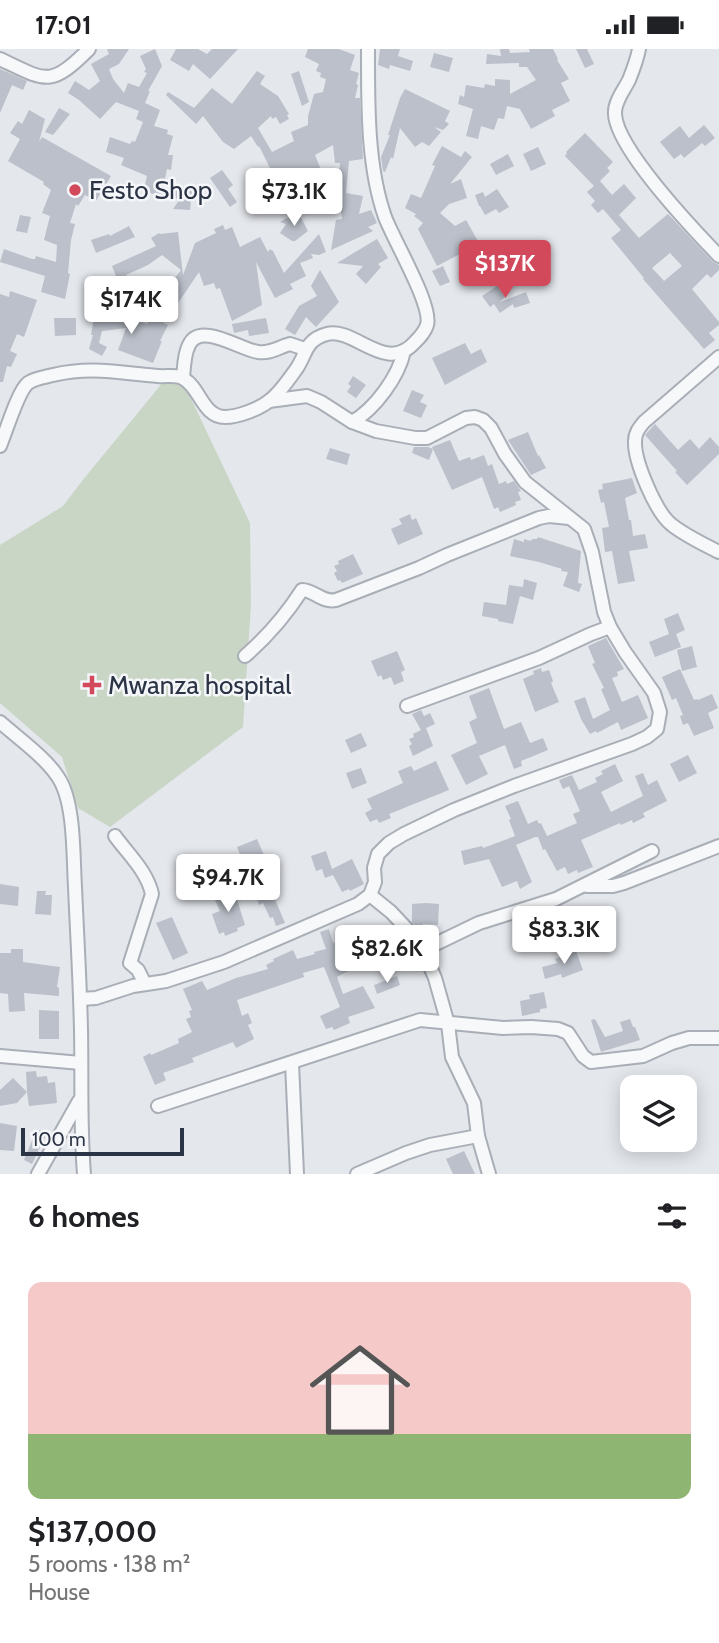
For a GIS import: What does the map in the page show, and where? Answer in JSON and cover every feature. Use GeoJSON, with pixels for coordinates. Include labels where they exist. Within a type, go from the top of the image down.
{"type":"FeatureCollection","features":[{"type":"Feature","properties":{"kind":"street"},"geometry":{"type":"LineString","coordinates":[[0,59],[39,78],[51,77],[62,73],[89,49]]}},
{"type":"Feature","properties":{"kind":"street"},"geometry":{"type":"LineString","coordinates":[[269,401],[299,366],[305,349],[319,338],[330,333],[340,335],[394,354],[412,346],[424,333],[428,323],[419,291],[386,218],[375,178],[369,110],[368,49]]}},
{"type":"Feature","properties":{"kind":"street"},"geometry":{"type":"LineString","coordinates":[[639,49],[628,82],[618,98],[615,114],[620,131],[643,169],[719,256]]}},
{"type":"Feature","properties":{"kind":"street"},"geometry":{"type":"LineString","coordinates":[[183,377],[189,343],[203,335],[259,352],[290,344],[305,349]]}},
{"type":"Feature","properties":{"kind":"street"},"geometry":{"type":"LineString","coordinates":[[352,422],[365,414],[383,392],[399,369],[404,351]]}},
{"type":"Feature","properties":{"kind":"street"},"geometry":{"type":"LineString","coordinates":[[719,357],[644,422],[637,430],[635,441],[647,485],[661,513],[670,524],[719,552]]}},
{"type":"Feature","properties":{"kind":"street"},"geometry":{"type":"LineString","coordinates":[[0,446],[21,391],[27,384],[40,378],[93,369],[183,377],[207,408],[222,418],[235,416],[269,401],[307,396],[352,422],[376,431],[415,438],[427,438],[466,418],[483,420],[491,428],[525,482],[584,529],[610,627],[654,693],[660,712],[657,729],[632,744],[454,810],[389,843],[378,854],[374,868],[375,882],[370,895],[358,904],[225,962],[176,978],[96,998],[80,999]]}},
{"type":"Feature","properties":{"kind":"street"},"geometry":{"type":"LineString","coordinates":[[245,656],[268,635],[302,590],[310,591],[326,600],[336,600],[539,518],[549,516],[572,519]]}},
{"type":"Feature","properties":{"kind":"street"},"geometry":{"type":"LineString","coordinates":[[407,706],[539,658],[610,627]]}},
{"type":"Feature","properties":{"kind":"street"},"geometry":{"type":"LineString","coordinates":[[0,722],[59,777],[69,808],[80,999],[80,1099],[84,1174]]}},
{"type":"Feature","properties":{"kind":"street"},"geometry":{"type":"LineString","coordinates":[[115,836],[145,876],[152,894],[130,964],[138,971],[145,984]]}},
{"type":"Feature","properties":{"kind":"street"},"geometry":{"type":"LineString","coordinates":[[582,886],[613,886],[624,883],[719,846]]}},
{"type":"Feature","properties":{"kind":"street"},"geometry":{"type":"LineString","coordinates":[[423,950],[480,923],[539,905],[652,851]]}},
{"type":"Feature","properties":{"kind":"street"},"geometry":{"type":"LineString","coordinates":[[370,895],[407,929],[423,950],[435,978],[448,1024],[453,1057],[474,1103],[478,1136],[489,1174]]}},
{"type":"Feature","properties":{"kind":"street"},"geometry":{"type":"LineString","coordinates":[[158,1106],[427,1019],[448,1024],[558,1029],[568,1033],[587,1060],[598,1063],[643,1056],[679,1040],[719,1038]]}},
{"type":"Feature","properties":{"kind":"street"},"geometry":{"type":"LineString","coordinates":[[0,1056],[81,1063]]}},
{"type":"Feature","properties":{"kind":"street"},"geometry":{"type":"LineString","coordinates":[[292,1063],[297,1174]]}},
{"type":"Feature","properties":{"kind":"street"},"geometry":{"type":"LineString","coordinates":[[38,1174],[80,1099]]}},
{"type":"Feature","properties":{"kind":"street"},"geometry":{"type":"LineString","coordinates":[[357,1174],[429,1145],[478,1136]]}},
{"type":"Feature","properties":{"kind":"green space"},"geometry":{"type":"Polygon","coordinates":[[[164,381],[185,386],[250,523],[251,604],[243,727],[110,827],[78,808],[62,757],[0,703],[0,545],[63,506],[164,381]]]}},
{"type":"Feature","properties":{"kind":"building"},"geometry":{"type":"Polygon","coordinates":[[[107,49],[129,49],[119,64],[109,69],[124,93],[128,83],[139,87],[147,73],[144,72],[146,69],[140,56],[155,49],[162,66],[148,91],[145,103],[160,110],[154,126],[168,130],[167,134],[173,136],[168,155],[173,155],[171,170],[167,169],[163,188],[192,190],[190,210],[173,209],[180,199],[144,192],[145,187],[149,187],[145,185],[147,176],[121,165],[124,158],[106,152],[110,137],[130,144],[135,142],[143,122],[136,119],[139,111],[116,102],[100,119],[68,93],[75,81],[89,90],[100,81],[91,64],[109,54],[107,49]]]}},
{"type":"Feature","properties":{"kind":"building"},"geometry":{"type":"Polygon","coordinates":[[[176,49],[198,49],[207,54],[212,49],[238,49],[210,79],[193,64],[189,71],[170,60],[176,49]]]}},
{"type":"Feature","properties":{"kind":"building"},"geometry":{"type":"Polygon","coordinates":[[[308,49],[339,49],[355,55],[350,70],[359,73],[355,98],[360,98],[363,159],[349,161],[346,193],[363,196],[359,214],[371,210],[377,223],[368,227],[373,231],[331,250],[336,220],[342,219],[338,187],[340,163],[335,163],[333,145],[315,155],[325,180],[303,194],[295,181],[278,189],[259,146],[251,136],[234,149],[223,142],[203,116],[196,124],[166,95],[168,92],[194,108],[212,88],[232,104],[257,71],[265,76],[260,84],[278,96],[289,114],[289,119],[280,124],[276,117],[272,119],[271,116],[258,128],[272,152],[294,141],[291,132],[308,125],[314,94],[323,92],[326,79],[320,77],[321,73],[316,71],[319,64],[305,57],[308,49]]]}},
{"type":"Feature","properties":{"kind":"building"},"geometry":{"type":"Polygon","coordinates":[[[380,49],[400,49],[398,56],[413,61],[410,71],[390,65],[389,69],[378,65],[380,49]]]}},
{"type":"Feature","properties":{"kind":"building"},"geometry":{"type":"Polygon","coordinates":[[[500,49],[509,49],[510,53],[530,52],[529,49],[553,49],[569,79],[561,83],[570,101],[552,110],[555,116],[531,129],[520,109],[507,106],[504,119],[498,118],[494,130],[481,126],[478,139],[466,136],[473,109],[458,104],[460,95],[464,97],[466,85],[484,88],[485,84],[495,86],[495,79],[510,80],[510,94],[536,80],[527,67],[519,67],[519,63],[486,64],[487,54],[501,56],[500,49]]]}},
{"type":"Feature","properties":{"kind":"building"},"geometry":{"type":"Polygon","coordinates":[[[576,49],[587,49],[594,64],[585,68],[576,49]]]}},
{"type":"Feature","properties":{"kind":"building"},"geometry":{"type":"Polygon","coordinates":[[[434,53],[453,58],[449,72],[430,67],[434,53]]]}},
{"type":"Feature","properties":{"kind":"building"},"geometry":{"type":"Polygon","coordinates":[[[0,69],[27,81],[23,90],[12,85],[0,113],[0,69]]]}},
{"type":"Feature","properties":{"kind":"building"},"geometry":{"type":"Polygon","coordinates":[[[299,71],[309,102],[302,106],[291,74],[299,71]]]}},
{"type":"Feature","properties":{"kind":"building"},"geometry":{"type":"Polygon","coordinates":[[[405,89],[450,111],[445,121],[449,124],[443,130],[434,127],[441,132],[429,146],[422,142],[415,147],[400,128],[393,159],[391,157],[385,172],[381,157],[405,89]]]}},
{"type":"Feature","properties":{"kind":"building"},"geometry":{"type":"Polygon","coordinates":[[[59,108],[70,114],[53,135],[45,132],[59,108]]]}},
{"type":"Feature","properties":{"kind":"building"},"geometry":{"type":"Polygon","coordinates":[[[29,110],[45,119],[39,142],[42,137],[111,176],[96,201],[85,195],[78,206],[76,204],[70,223],[75,224],[65,299],[41,292],[45,276],[0,262],[4,249],[32,259],[36,256],[56,262],[57,245],[44,240],[50,216],[42,213],[51,190],[44,182],[8,161],[20,139],[10,133],[18,121],[22,124],[29,110]]]}},
{"type":"Feature","properties":{"kind":"building"},"geometry":{"type":"Polygon","coordinates":[[[704,125],[715,138],[705,146],[702,143],[684,158],[681,154],[674,159],[660,142],[680,126],[689,138],[704,125]]]}},
{"type":"Feature","properties":{"kind":"building"},"geometry":{"type":"Polygon","coordinates":[[[585,133],[613,162],[607,168],[610,171],[600,181],[612,195],[624,184],[636,198],[619,215],[639,238],[668,214],[713,262],[719,265],[719,270],[711,278],[707,274],[692,289],[719,322],[709,333],[715,340],[704,349],[611,238],[621,230],[603,209],[598,213],[591,205],[595,201],[587,192],[594,186],[565,156],[585,133]],[[670,253],[652,268],[664,281],[682,266],[670,253]]]}},
{"type":"Feature","properties":{"kind":"building"},"geometry":{"type":"Polygon","coordinates":[[[442,146],[461,157],[465,151],[472,157],[450,184],[461,179],[467,198],[449,204],[440,213],[455,226],[466,220],[487,257],[470,268],[460,254],[437,266],[418,229],[423,223],[414,216],[416,214],[405,208],[411,194],[421,198],[435,166],[432,165],[442,146]]]}},
{"type":"Feature","properties":{"kind":"building"},"geometry":{"type":"Polygon","coordinates":[[[538,147],[546,164],[531,171],[523,154],[538,147]]]}},
{"type":"Feature","properties":{"kind":"building"},"geometry":{"type":"Polygon","coordinates":[[[508,154],[514,166],[496,175],[490,164],[508,154]]]}},
{"type":"Feature","properties":{"kind":"building"},"geometry":{"type":"Polygon","coordinates":[[[222,170],[233,185],[228,189],[237,202],[230,207],[210,178],[222,170]]]}},
{"type":"Feature","properties":{"kind":"building"},"geometry":{"type":"Polygon","coordinates":[[[497,189],[509,207],[499,213],[496,209],[485,215],[475,195],[483,192],[485,197],[497,189]]]}},
{"type":"Feature","properties":{"kind":"building"},"geometry":{"type":"Polygon","coordinates":[[[298,212],[308,231],[292,241],[280,233],[286,224],[280,222],[298,212]]]}},
{"type":"Feature","properties":{"kind":"building"},"geometry":{"type":"Polygon","coordinates":[[[20,215],[31,217],[27,233],[16,231],[20,215]]]}},
{"type":"Feature","properties":{"kind":"building"},"geometry":{"type":"Polygon","coordinates":[[[223,225],[225,230],[232,227],[240,247],[260,237],[268,252],[270,249],[273,251],[284,273],[319,234],[326,252],[311,254],[313,258],[300,263],[306,276],[290,284],[293,289],[275,298],[256,262],[262,305],[232,321],[220,288],[216,289],[214,283],[204,286],[199,272],[174,309],[171,308],[173,301],[163,293],[181,270],[162,255],[126,275],[130,282],[117,288],[112,278],[116,276],[112,266],[156,246],[151,238],[159,233],[178,232],[183,275],[195,243],[216,233],[214,229],[223,225]]]}},
{"type":"Feature","properties":{"kind":"building"},"geometry":{"type":"Polygon","coordinates":[[[129,226],[135,237],[96,253],[91,240],[109,234],[110,236],[129,226]]]}},
{"type":"Feature","properties":{"kind":"building"},"geometry":{"type":"Polygon","coordinates":[[[377,239],[388,258],[378,264],[381,267],[366,284],[356,274],[363,266],[337,263],[377,239]]]}},
{"type":"Feature","properties":{"kind":"building"},"geometry":{"type":"Polygon","coordinates":[[[443,266],[450,282],[440,286],[432,271],[443,266]]]}},
{"type":"Feature","properties":{"kind":"building"},"geometry":{"type":"Polygon","coordinates":[[[320,270],[339,302],[316,327],[306,317],[295,335],[285,329],[299,306],[317,296],[311,286],[320,270]]]}},
{"type":"Feature","properties":{"kind":"building"},"geometry":{"type":"Polygon","coordinates":[[[497,286],[505,297],[500,302],[526,292],[530,303],[514,308],[513,304],[500,313],[494,304],[490,307],[482,296],[497,286]]]}},
{"type":"Feature","properties":{"kind":"building"},"geometry":{"type":"Polygon","coordinates":[[[10,291],[37,300],[24,337],[17,334],[10,351],[17,354],[11,367],[7,366],[3,382],[0,382],[0,294],[9,297],[10,291]]]}},
{"type":"Feature","properties":{"kind":"building"},"geometry":{"type":"Polygon","coordinates":[[[95,300],[122,305],[124,314],[94,306],[95,300]]]}},
{"type":"Feature","properties":{"kind":"building"},"geometry":{"type":"Polygon","coordinates":[[[130,317],[147,324],[151,317],[168,325],[153,363],[118,350],[126,328],[102,331],[99,343],[107,347],[102,356],[89,349],[94,318],[130,317]]]}},
{"type":"Feature","properties":{"kind":"building"},"geometry":{"type":"Polygon","coordinates":[[[54,318],[76,318],[76,335],[55,336],[54,318]]]}},
{"type":"Feature","properties":{"kind":"building"},"geometry":{"type":"Polygon","coordinates":[[[266,318],[269,333],[249,336],[248,330],[234,333],[232,324],[266,318]]]}},
{"type":"Feature","properties":{"kind":"building"},"geometry":{"type":"Polygon","coordinates":[[[465,343],[471,354],[481,349],[487,362],[445,385],[432,358],[465,343]]]}},
{"type":"Feature","properties":{"kind":"building"},"geometry":{"type":"Polygon","coordinates":[[[353,376],[366,385],[356,398],[347,392],[353,376]]]}},
{"type":"Feature","properties":{"kind":"building"},"geometry":{"type":"Polygon","coordinates":[[[412,390],[424,395],[420,402],[427,405],[421,418],[403,411],[412,390]]]}},
{"type":"Feature","properties":{"kind":"building"},"geometry":{"type":"Polygon","coordinates":[[[655,424],[678,450],[690,439],[699,449],[710,437],[719,447],[719,454],[687,485],[645,435],[655,424]]]}},
{"type":"Feature","properties":{"kind":"building"},"geometry":{"type":"Polygon","coordinates":[[[528,432],[546,468],[531,475],[508,440],[528,432]]]}},
{"type":"Feature","properties":{"kind":"building"},"geometry":{"type":"Polygon","coordinates":[[[450,440],[459,461],[484,455],[488,466],[492,464],[499,484],[514,481],[521,491],[518,492],[521,500],[500,512],[498,507],[494,509],[482,477],[452,490],[432,447],[450,440]]]}},
{"type":"Feature","properties":{"kind":"building"},"geometry":{"type":"Polygon","coordinates":[[[414,447],[433,449],[429,460],[412,453],[414,447]]]}},
{"type":"Feature","properties":{"kind":"building"},"geometry":{"type":"Polygon","coordinates":[[[330,448],[350,454],[347,465],[326,459],[330,448]]]}},
{"type":"Feature","properties":{"kind":"building"},"geometry":{"type":"Polygon","coordinates":[[[632,478],[637,493],[625,498],[629,520],[633,536],[645,534],[648,548],[629,551],[635,581],[618,584],[612,551],[605,552],[602,528],[609,527],[604,502],[601,503],[598,490],[603,489],[602,484],[632,478]]]}},
{"type":"Feature","properties":{"kind":"building"},"geometry":{"type":"Polygon","coordinates":[[[410,514],[412,520],[416,518],[423,534],[398,545],[391,529],[402,524],[399,519],[410,514]]]}},
{"type":"Feature","properties":{"kind":"building"},"geometry":{"type":"Polygon","coordinates":[[[538,537],[581,551],[578,583],[582,584],[579,592],[563,586],[568,572],[510,556],[514,539],[524,542],[524,539],[531,541],[538,537]]]}},
{"type":"Feature","properties":{"kind":"building"},"geometry":{"type":"Polygon","coordinates":[[[353,554],[363,574],[342,583],[334,573],[337,571],[334,566],[353,554]]]}},
{"type":"Feature","properties":{"kind":"building"},"geometry":{"type":"Polygon","coordinates":[[[524,579],[537,583],[533,600],[520,596],[513,624],[482,616],[484,602],[506,605],[509,585],[523,587],[524,579]]]}},
{"type":"Feature","properties":{"kind":"building"},"geometry":{"type":"Polygon","coordinates":[[[678,613],[685,630],[676,634],[681,647],[655,657],[649,642],[669,634],[664,619],[678,613]]]}},
{"type":"Feature","properties":{"kind":"building"},"geometry":{"type":"Polygon","coordinates":[[[606,638],[624,669],[612,678],[622,702],[638,695],[648,718],[621,730],[618,722],[590,734],[574,701],[585,697],[593,719],[610,710],[588,646],[606,638]]]}},
{"type":"Feature","properties":{"kind":"building"},"geometry":{"type":"Polygon","coordinates":[[[692,646],[697,667],[682,671],[677,650],[692,646]]]}},
{"type":"Feature","properties":{"kind":"building"},"geometry":{"type":"Polygon","coordinates":[[[397,651],[405,670],[401,672],[404,681],[394,685],[391,677],[383,680],[381,675],[378,677],[371,661],[397,651]]]}},
{"type":"Feature","properties":{"kind":"building"},"geometry":{"type":"Polygon","coordinates":[[[541,668],[542,672],[549,670],[559,702],[535,712],[523,679],[541,668]]]}},
{"type":"Feature","properties":{"kind":"building"},"geometry":{"type":"Polygon","coordinates":[[[680,669],[694,700],[712,694],[718,708],[708,713],[714,728],[694,736],[688,723],[683,725],[680,716],[683,715],[676,698],[672,700],[662,677],[680,669]]]}},
{"type":"Feature","properties":{"kind":"building"},"geometry":{"type":"Polygon","coordinates":[[[489,688],[504,729],[521,722],[530,743],[543,738],[548,750],[521,761],[522,766],[514,769],[505,745],[479,756],[488,774],[466,785],[451,755],[477,743],[469,722],[477,718],[469,696],[489,688]]]}},
{"type":"Feature","properties":{"kind":"building"},"geometry":{"type":"Polygon","coordinates":[[[421,710],[424,716],[430,713],[435,724],[426,728],[433,746],[413,756],[409,739],[421,730],[412,714],[421,710]]]}},
{"type":"Feature","properties":{"kind":"building"},"geometry":{"type":"Polygon","coordinates":[[[361,733],[367,746],[351,753],[345,740],[361,733]]]}},
{"type":"Feature","properties":{"kind":"building"},"geometry":{"type":"Polygon","coordinates":[[[688,755],[697,773],[679,782],[670,764],[688,755]]]}},
{"type":"Feature","properties":{"kind":"building"},"geometry":{"type":"Polygon","coordinates":[[[436,761],[449,790],[389,814],[391,818],[379,823],[377,819],[370,822],[365,813],[372,809],[367,799],[403,783],[398,771],[411,766],[414,771],[436,761]]]}},
{"type":"Feature","properties":{"kind":"building"},"geometry":{"type":"Polygon","coordinates":[[[615,764],[623,781],[601,792],[611,812],[643,796],[635,776],[643,773],[648,785],[657,780],[667,801],[643,813],[645,817],[633,823],[632,820],[621,825],[620,823],[581,840],[593,867],[578,873],[577,870],[568,874],[565,867],[557,871],[538,837],[516,845],[532,882],[520,889],[517,881],[502,887],[489,859],[464,865],[461,851],[482,846],[483,848],[515,836],[505,806],[518,801],[528,824],[537,820],[547,836],[577,823],[573,814],[580,811],[569,786],[563,789],[559,780],[572,775],[579,790],[597,782],[595,778],[603,774],[601,771],[615,764]]]}},
{"type":"Feature","properties":{"kind":"building"},"geometry":{"type":"Polygon","coordinates":[[[361,768],[367,783],[352,789],[346,773],[361,768]]]}},
{"type":"Feature","properties":{"kind":"building"},"geometry":{"type":"Polygon","coordinates":[[[257,839],[264,855],[244,864],[237,847],[257,839]]]}},
{"type":"Feature","properties":{"kind":"building"},"geometry":{"type":"Polygon","coordinates":[[[326,851],[332,869],[352,859],[364,884],[342,892],[333,875],[325,878],[322,869],[316,871],[311,856],[326,851]]]}},
{"type":"Feature","properties":{"kind":"building"},"geometry":{"type":"Polygon","coordinates":[[[0,884],[19,887],[18,906],[0,904],[0,884]]]}},
{"type":"Feature","properties":{"kind":"building"},"geometry":{"type":"Polygon","coordinates":[[[234,890],[245,925],[225,936],[224,932],[219,934],[212,914],[220,911],[214,898],[234,890]]]}},
{"type":"Feature","properties":{"kind":"building"},"geometry":{"type":"Polygon","coordinates":[[[271,890],[285,923],[276,926],[263,903],[259,905],[256,896],[271,890]]]}},
{"type":"Feature","properties":{"kind":"building"},"geometry":{"type":"Polygon","coordinates":[[[37,891],[46,891],[45,895],[52,895],[51,915],[35,914],[37,891]]]}},
{"type":"Feature","properties":{"kind":"building"},"geometry":{"type":"Polygon","coordinates":[[[412,904],[439,904],[438,925],[415,925],[412,922],[412,904]]]}},
{"type":"Feature","properties":{"kind":"building"},"geometry":{"type":"Polygon","coordinates":[[[172,917],[188,953],[173,960],[156,923],[172,917]]]}},
{"type":"Feature","properties":{"kind":"building"},"geometry":{"type":"Polygon","coordinates":[[[379,927],[387,955],[368,960],[365,950],[347,956],[353,966],[337,977],[343,994],[363,986],[375,1008],[348,1017],[350,1023],[334,1030],[332,1027],[326,1029],[320,1016],[340,1007],[324,967],[303,973],[304,977],[237,1000],[242,1016],[248,1013],[252,1023],[248,1025],[254,1039],[236,1048],[233,1042],[192,1058],[194,1062],[163,1073],[166,1080],[155,1085],[143,1057],[179,1043],[178,1039],[192,1032],[186,1019],[191,1017],[189,1011],[192,1010],[183,989],[202,981],[207,990],[268,969],[266,965],[274,961],[273,959],[293,950],[297,959],[315,954],[314,952],[326,949],[320,932],[329,929],[333,943],[379,927]]]}},
{"type":"Feature","properties":{"kind":"building"},"geometry":{"type":"Polygon","coordinates":[[[11,949],[23,949],[23,962],[60,967],[57,987],[59,996],[24,993],[25,1011],[9,1012],[8,994],[0,993],[0,953],[11,953],[11,949]]]}},
{"type":"Feature","properties":{"kind":"building"},"geometry":{"type":"Polygon","coordinates":[[[576,951],[583,970],[562,978],[561,974],[545,979],[542,967],[557,963],[555,959],[576,951]]]}},
{"type":"Feature","properties":{"kind":"building"},"geometry":{"type":"Polygon","coordinates":[[[397,976],[400,985],[377,994],[374,985],[397,976]]]}},
{"type":"Feature","properties":{"kind":"building"},"geometry":{"type":"Polygon","coordinates":[[[544,992],[547,1008],[522,1016],[520,1001],[530,999],[529,995],[544,992]]]}},
{"type":"Feature","properties":{"kind":"building"},"geometry":{"type":"Polygon","coordinates":[[[39,1010],[59,1011],[59,1039],[39,1039],[39,1010]]]}},
{"type":"Feature","properties":{"kind":"building"},"geometry":{"type":"Polygon","coordinates":[[[595,1019],[605,1037],[623,1031],[620,1022],[630,1019],[640,1040],[601,1052],[591,1020],[595,1019]]]}},
{"type":"Feature","properties":{"kind":"building"},"geometry":{"type":"Polygon","coordinates":[[[36,1071],[37,1077],[47,1076],[48,1083],[55,1082],[57,1103],[29,1106],[26,1072],[36,1071]]]}},
{"type":"Feature","properties":{"kind":"building"},"geometry":{"type":"Polygon","coordinates":[[[13,1078],[27,1092],[17,1103],[0,1106],[0,1090],[13,1078]]]}},
{"type":"Feature","properties":{"kind":"building"},"geometry":{"type":"Polygon","coordinates":[[[0,1123],[17,1126],[14,1151],[0,1150],[0,1123]]]}},
{"type":"Feature","properties":{"kind":"building"},"geometry":{"type":"Polygon","coordinates":[[[37,1129],[47,1133],[32,1164],[24,1160],[37,1129]]]}},
{"type":"Feature","properties":{"kind":"building"},"geometry":{"type":"Polygon","coordinates":[[[464,1151],[475,1174],[453,1174],[446,1159],[464,1151]]]}},
{"type":"Feature","properties":{"kind":"place","name":"Festo Shop"},"geometry":{"type":"Point","coordinates":[75,190]}},
{"type":"Feature","properties":{"kind":"place","name":"Mwanza hospital"},"geometry":{"type":"Point","coordinates":[92,685]}}]}
